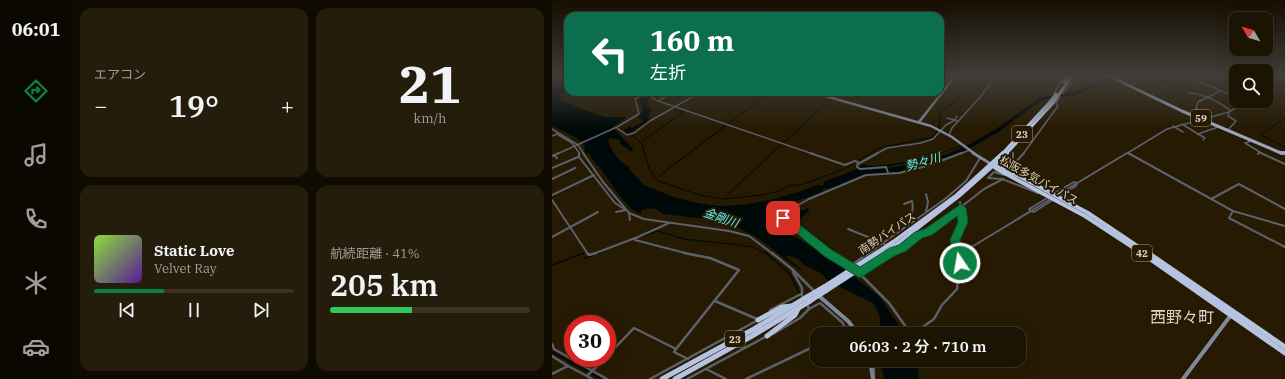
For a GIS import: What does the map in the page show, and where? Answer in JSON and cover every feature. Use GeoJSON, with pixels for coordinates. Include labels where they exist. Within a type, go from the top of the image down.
{"type":"FeatureCollection","features":[{"type":"Feature","properties":{"kind":"highway","name":"南勢バイパス"},"geometry":{"type":"LineString","coordinates":[[675,379],[825,289],[895,243],[958,198],[1033,128],[1059,93]]}},
{"type":"Feature","properties":{"kind":"highway","name":"松阪多気バイパス"},"geometry":{"type":"LineString","coordinates":[[994,165],[1005,173],[1041,192],[1054,197]]}},
{"type":"Feature","properties":{"kind":"highway","name":"松阪多気バイパス"},"geometry":{"type":"LineString","coordinates":[[994,165],[1021,177],[1118,236],[1285,347]]}},
{"type":"Feature","properties":{"kind":"highway"},"geometry":{"type":"LineString","coordinates":[[758,321],[787,305],[795,308],[796,315],[766,334]]}},
{"type":"Feature","properties":{"kind":"highway","name":"南勢バイパス"},"geometry":{"type":"LineString","coordinates":[[662,379],[795,308]]}},
{"type":"Feature","properties":{"kind":"highway","name":"松阪多気バイパス"},"geometry":{"type":"LineString","coordinates":[[1232,313],[1285,353]]}},
{"type":"Feature","properties":{"kind":"main road","name":"59"},"geometry":{"type":"LineString","coordinates":[[1144,93],[1182,111],[1203,118],[1283,153]]}},
{"type":"Feature","properties":{"kind":"main road"},"geometry":{"type":"LineString","coordinates":[[825,96],[939,129],[962,143],[980,158],[994,165]]}},
{"type":"Feature","properties":{"kind":"main road"},"geometry":{"type":"LineString","coordinates":[[919,122],[939,96]]}},
{"type":"Feature","properties":{"kind":"main road"},"geometry":{"type":"LineString","coordinates":[[817,294],[848,321],[853,327]]}},
{"type":"Feature","properties":{"kind":"main road"},"geometry":{"type":"LineString","coordinates":[[1183,379],[1202,356],[1232,313]]}},
{"type":"Feature","properties":{"kind":"main road"},"geometry":{"type":"LineString","coordinates":[[871,367],[873,379]]}},
{"type":"Feature","properties":{"kind":"street"},"geometry":{"type":"LineString","coordinates":[[950,135],[956,121],[983,93]]}},
{"type":"Feature","properties":{"kind":"street"},"geometry":{"type":"LineString","coordinates":[[1195,93],[1232,111]]}},
{"type":"Feature","properties":{"kind":"street"},"geometry":{"type":"LineString","coordinates":[[1203,118],[1197,111],[1196,106],[1198,102],[1217,93]]}},
{"type":"Feature","properties":{"kind":"street"},"geometry":{"type":"LineString","coordinates":[[553,155],[616,128],[639,114],[640,112],[635,100],[639,96]]}},
{"type":"Feature","properties":{"kind":"street"},"geometry":{"type":"LineString","coordinates":[[652,96],[658,101],[673,107],[845,165],[855,161],[858,162],[857,167],[860,169],[886,168],[888,173]]}},
{"type":"Feature","properties":{"kind":"street"},"geometry":{"type":"LineString","coordinates":[[658,101],[667,96]]}},
{"type":"Feature","properties":{"kind":"street"},"geometry":{"type":"LineString","coordinates":[[616,128],[628,135],[673,107],[688,101],[695,96]]}},
{"type":"Feature","properties":{"kind":"street"},"geometry":{"type":"LineString","coordinates":[[1013,165],[1029,147],[1058,106],[1056,103],[1060,97]]}},
{"type":"Feature","properties":{"kind":"street"},"geometry":{"type":"LineString","coordinates":[[959,255],[1054,197],[1076,186],[1077,183],[1173,126],[1229,112],[1236,108]]}},
{"type":"Feature","properties":{"kind":"street"},"geometry":{"type":"LineString","coordinates":[[1228,130],[1236,121],[1228,116],[1229,112]]}},
{"type":"Feature","properties":{"kind":"street"},"geometry":{"type":"LineString","coordinates":[[956,121],[957,116]]}},
{"type":"Feature","properties":{"kind":"street"},"geometry":{"type":"LineString","coordinates":[[947,118],[956,121]]}},
{"type":"Feature","properties":{"kind":"street"},"geometry":{"type":"LineString","coordinates":[[857,165],[887,148],[933,139],[939,129],[956,121]]}},
{"type":"Feature","properties":{"kind":"street"},"geometry":{"type":"LineString","coordinates":[[1182,124],[1205,138],[1203,140]]}},
{"type":"Feature","properties":{"kind":"street"},"geometry":{"type":"LineString","coordinates":[[1173,126],[1182,132]]}},
{"type":"Feature","properties":{"kind":"street"},"geometry":{"type":"LineString","coordinates":[[1198,134],[1220,126]]}},
{"type":"Feature","properties":{"kind":"street"},"geometry":{"type":"LineString","coordinates":[[552,129],[579,144],[595,170],[629,213],[644,219],[741,233],[761,244],[792,269],[817,294]]}},
{"type":"Feature","properties":{"kind":"street"},"geometry":{"type":"LineString","coordinates":[[552,136],[557,134],[575,146],[580,154],[579,157],[615,203],[626,210]]}},
{"type":"Feature","properties":{"kind":"street"},"geometry":{"type":"LineString","coordinates":[[1252,140],[1245,143],[1260,154],[1285,164]]}},
{"type":"Feature","properties":{"kind":"street"},"geometry":{"type":"LineString","coordinates":[[907,327],[889,303],[860,273],[828,253],[784,220],[784,216],[791,209],[803,202],[866,175],[899,173],[927,166],[970,150]]}},
{"type":"Feature","properties":{"kind":"street"},"geometry":{"type":"LineString","coordinates":[[1014,153],[1013,165],[1022,174],[1021,177]]}},
{"type":"Feature","properties":{"kind":"street"},"geometry":{"type":"LineString","coordinates":[[1128,153],[1233,211],[1285,226]]}},
{"type":"Feature","properties":{"kind":"street"},"geometry":{"type":"LineString","coordinates":[[553,155],[557,158]]}},
{"type":"Feature","properties":{"kind":"street"},"geometry":{"type":"LineString","coordinates":[[552,168],[579,157]]}},
{"type":"Feature","properties":{"kind":"street"},"geometry":{"type":"LineString","coordinates":[[850,266],[950,195],[966,181],[980,158]]}},
{"type":"Feature","properties":{"kind":"street"},"geometry":{"type":"LineString","coordinates":[[552,179],[575,168]]}},
{"type":"Feature","properties":{"kind":"street"},"geometry":{"type":"LineString","coordinates":[[1005,173],[1004,175],[994,172],[988,178],[1003,179],[1038,193],[1041,192]]}},
{"type":"Feature","properties":{"kind":"street"},"geometry":{"type":"LineString","coordinates":[[552,195],[594,175]]}},
{"type":"Feature","properties":{"kind":"street"},"geometry":{"type":"LineString","coordinates":[[860,273],[893,251],[895,252],[902,248],[919,235],[929,232],[984,190],[1003,179]]}},
{"type":"Feature","properties":{"kind":"street"},"geometry":{"type":"LineString","coordinates":[[1031,211],[1034,212],[1074,182],[1077,183]]}},
{"type":"Feature","properties":{"kind":"street"},"geometry":{"type":"LineString","coordinates":[[1211,200],[1239,184],[1285,209]]}},
{"type":"Feature","properties":{"kind":"street"},"geometry":{"type":"LineString","coordinates":[[926,194],[928,202],[926,212]]}},
{"type":"Feature","properties":{"kind":"street"},"geometry":{"type":"LineString","coordinates":[[552,200],[589,256],[634,239],[668,223]]}},
{"type":"Feature","properties":{"kind":"street"},"geometry":{"type":"LineString","coordinates":[[904,204],[912,200],[914,210],[909,221],[909,225]]}},
{"type":"Feature","properties":{"kind":"street"},"geometry":{"type":"LineString","coordinates":[[922,327],[934,319],[942,305],[956,291],[959,281],[959,255],[955,240],[963,222],[960,202]]}},
{"type":"Feature","properties":{"kind":"street"},"geometry":{"type":"LineString","coordinates":[[616,212],[626,210]]}},
{"type":"Feature","properties":{"kind":"street"},"geometry":{"type":"LineString","coordinates":[[1233,211],[1229,218],[1285,247]]}},
{"type":"Feature","properties":{"kind":"street"},"geometry":{"type":"LineString","coordinates":[[552,237],[598,212]]}},
{"type":"Feature","properties":{"kind":"street"},"geometry":{"type":"LineString","coordinates":[[629,213],[630,220]]}},
{"type":"Feature","properties":{"kind":"street"},"geometry":{"type":"LineString","coordinates":[[848,229],[883,243],[893,251]]}},
{"type":"Feature","properties":{"kind":"street"},"geometry":{"type":"LineString","coordinates":[[634,239],[672,250],[710,258],[739,270],[697,325],[674,352],[688,360]]}},
{"type":"Feature","properties":{"kind":"street"},"geometry":{"type":"LineString","coordinates":[[687,379],[766,334],[772,335],[800,318],[806,301],[802,288],[792,269]]}},
{"type":"Feature","properties":{"kind":"street"},"geometry":{"type":"LineString","coordinates":[[715,301],[758,321]]}},
{"type":"Feature","properties":{"kind":"street"},"geometry":{"type":"LineString","coordinates":[[650,379],[688,360],[758,321],[763,314],[806,301],[820,303],[843,323],[844,327]]}},
{"type":"Feature","properties":{"kind":"street"},"geometry":{"type":"LineString","coordinates":[[616,347],[634,328],[676,349]]}},
{"type":"Feature","properties":{"kind":"street"},"geometry":{"type":"LineString","coordinates":[[552,344],[554,349],[607,379]]}},
{"type":"Feature","properties":{"kind":"street"},"geometry":{"type":"LineString","coordinates":[[746,379],[810,349]]}},
{"type":"Feature","properties":{"kind":"street"},"geometry":{"type":"LineString","coordinates":[[552,356],[564,364]]}},
{"type":"Feature","properties":{"kind":"street"},"geometry":{"type":"LineString","coordinates":[[552,374],[566,367]]}},
{"type":"Feature","properties":{"kind":"street"},"geometry":{"type":"LineString","coordinates":[[570,367],[592,379]]}},
{"type":"Feature","properties":{"kind":"street"},"geometry":{"type":"LineString","coordinates":[[588,376],[596,367]]}},
{"type":"Feature","properties":{"kind":"street"},"geometry":{"type":"LineString","coordinates":[[873,379],[874,367]]}},
{"type":"Feature","properties":{"kind":"street"},"geometry":{"type":"LineString","coordinates":[[706,369],[726,379]]}},
{"type":"Feature","properties":{"kind":"water","name":"金剛川"},"geometry":{"type":"Polygon","coordinates":[[[552,93],[564,93],[559,95],[562,98],[557,99],[604,117],[627,117],[609,130],[614,129],[634,150],[630,151],[624,147],[619,142],[621,140],[610,138],[608,141],[611,149],[617,157],[630,167],[629,169],[644,185],[674,197],[698,203],[718,206],[742,205],[770,200],[819,184],[823,191],[822,192],[784,206],[795,211],[801,211],[808,208],[809,211],[796,222],[851,263],[849,264],[788,218],[787,215],[790,212],[775,207],[764,211],[780,219],[794,231],[791,234],[792,236],[815,247],[879,296],[900,327],[880,327],[880,318],[873,303],[828,281],[821,273],[804,265],[798,259],[787,255],[786,257],[801,269],[801,271],[755,236],[724,221],[663,214],[658,210],[653,209],[641,211],[641,215],[630,207],[619,195],[590,154],[585,152],[585,145],[583,144],[586,142],[584,140],[581,141],[552,126],[552,93]]]}},
{"type":"Feature","properties":{"kind":"water"},"geometry":{"type":"Polygon","coordinates":[[[642,96],[650,98],[646,104],[652,110],[648,116],[649,120],[628,134],[624,130],[629,128],[628,126],[632,128],[644,121],[637,117],[643,112],[639,99],[642,96]]]}},
{"type":"Feature","properties":{"kind":"water"},"geometry":{"type":"Polygon","coordinates":[[[962,145],[963,146],[915,162],[866,170],[916,163],[964,147],[967,149],[929,164],[898,172],[860,176],[827,190],[823,182],[857,169],[863,164],[869,166],[905,162],[928,157],[962,145]]]}},
{"type":"Feature","properties":{"kind":"water"},"geometry":{"type":"Polygon","coordinates":[[[881,367],[917,367],[919,379],[884,379],[881,367]]]}},
{"type":"Feature","properties":{"kind":"waterway"},"geometry":{"type":"LineString","coordinates":[[632,135],[642,144],[649,169],[658,181],[699,195],[724,199],[762,195],[779,191],[791,185],[801,185],[844,169],[879,148],[933,137],[939,128],[940,114],[946,108],[959,100],[960,93]]}},
{"type":"Feature","properties":{"kind":"waterway","name":"勢々川"},"geometry":{"type":"LineString","coordinates":[[963,150],[998,130],[1039,100],[1052,96],[1076,93]]}},
{"type":"Feature","properties":{"kind":"waterway"},"geometry":{"type":"LineString","coordinates":[[641,142],[684,112],[674,109],[696,96]]}},
{"type":"Feature","properties":{"kind":"waterway"},"geometry":{"type":"LineString","coordinates":[[728,124],[765,96]]}},
{"type":"Feature","properties":{"kind":"waterway"},"geometry":{"type":"LineString","coordinates":[[784,143],[831,99]]}},
{"type":"Feature","properties":{"kind":"waterway"},"geometry":{"type":"LineString","coordinates":[[1285,118],[1261,135],[1285,147]]}},
{"type":"Feature","properties":{"kind":"waterway"},"geometry":{"type":"LineString","coordinates":[[659,176],[725,126]]}},
{"type":"Feature","properties":{"kind":"waterway"},"geometry":{"type":"LineString","coordinates":[[726,196],[781,145]]}},
{"type":"Feature","properties":{"kind":"waterway","name":"勢々川"},"geometry":{"type":"LineString","coordinates":[[815,190],[831,184]]}},
{"type":"Feature","properties":{"kind":"waterway"},"geometry":{"type":"LineString","coordinates":[[641,237],[658,231],[684,239],[752,247],[766,253]]}},
{"type":"Feature","properties":{"kind":"waterway"},"geometry":{"type":"LineString","coordinates":[[599,253],[603,251]]}},
{"type":"Feature","properties":{"kind":"waterway"},"geometry":{"type":"LineString","coordinates":[[552,265],[584,253]]}},
{"type":"Feature","properties":{"kind":"waterway"},"geometry":{"type":"LineString","coordinates":[[766,253],[790,274],[799,293]]}},
{"type":"Feature","properties":{"kind":"waterway"},"geometry":{"type":"LineString","coordinates":[[585,258],[593,255]]}},
{"type":"Feature","properties":{"kind":"waterway"},"geometry":{"type":"LineString","coordinates":[[552,352],[601,379]]}},
{"type":"Feature","properties":{"kind":"district","name":"西野々町"},"geometry":{"type":"Point","coordinates":[1182,317]}},
{"type":"Feature","properties":{"kind":"route"},"geometry":{"type":"LineString","coordinates":[[783,218],[828,253],[860,273],[893,251],[895,252],[902,248],[919,235],[929,232],[961,208],[963,222],[955,240],[960,256],[960,263]]}}]}
